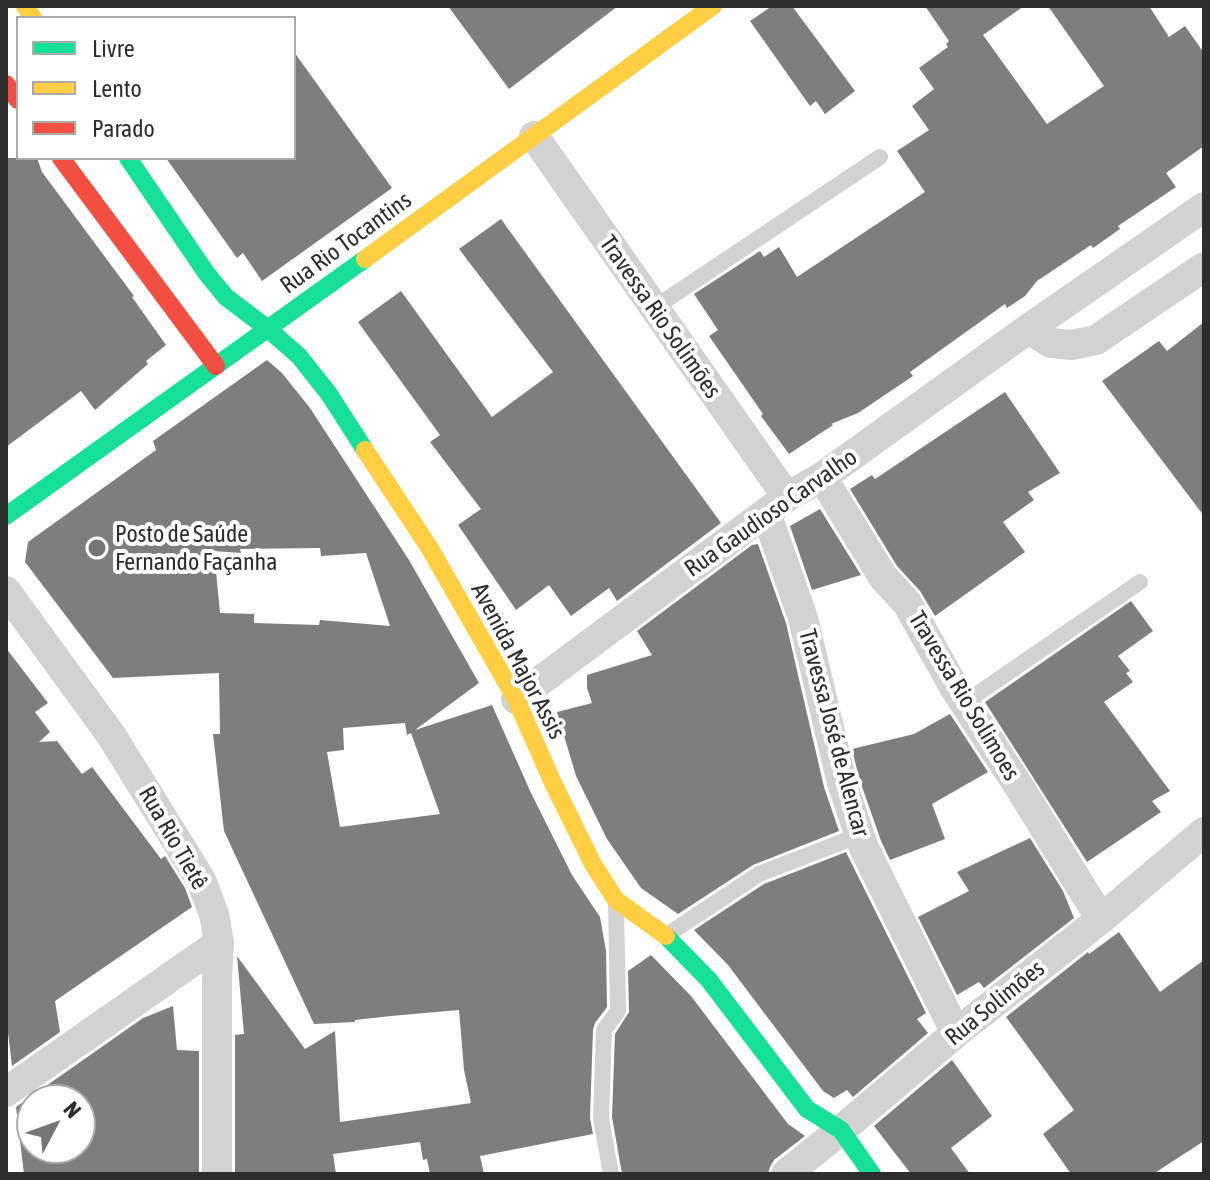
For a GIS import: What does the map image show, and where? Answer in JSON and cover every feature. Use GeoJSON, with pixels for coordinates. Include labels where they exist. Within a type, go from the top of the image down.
{"type":"FeatureCollection","features":[{"type":"Feature","properties":{"kind":"street","name":"Rua Rio Tocantins"},"geometry":{"type":"LineString","coordinates":[[6,516],[713,6]]}},
{"type":"Feature","properties":{"kind":"street","name":"Travessa Rio Solimões"},"geometry":{"type":"LineString","coordinates":[[534,136],[654,308],[777,505]]}},
{"type":"Feature","properties":{"kind":"street"},"geometry":{"type":"LineString","coordinates":[[62,160],[216,366]]}},
{"type":"Feature","properties":{"kind":"street","name":"Avenida Major Assis"},"geometry":{"type":"LineString","coordinates":[[129,160],[226,297],[299,356],[329,394],[429,547],[516,699],[586,851],[616,900],[666,936],[709,980],[807,1109],[841,1130],[872,1174]]}},
{"type":"Feature","properties":{"kind":"street","name":"Rua Gaudioso Carvalho"},"geometry":{"type":"LineString","coordinates":[[516,699],[777,505],[822,477],[1204,207]]}},
{"type":"Feature","properties":{"kind":"street"},"geometry":{"type":"LineString","coordinates":[[1028,329],[1051,343],[1072,345],[1096,340],[1204,267]]}},
{"type":"Feature","properties":{"kind":"street","name":"Travessa Rio Solimoes"},"geometry":{"type":"LineString","coordinates":[[822,477],[883,577],[907,603],[964,703],[1101,919]]}},
{"type":"Feature","properties":{"kind":"street","name":"Travessa José de Alencar"},"geometry":{"type":"LineString","coordinates":[[777,505],[842,783],[864,848],[956,1033]]}},
{"type":"Feature","properties":{"kind":"street","name":"Rua Rio Tietê"},"geometry":{"type":"LineString","coordinates":[[6,591],[111,735],[201,880],[214,914],[219,943],[217,1174]]}},
{"type":"Feature","properties":{"kind":"street","name":"Rua Solimões"},"geometry":{"type":"LineString","coordinates":[[786,1174],[1204,832]]}},
{"type":"Feature","properties":{"kind":"street"},"geometry":{"type":"LineString","coordinates":[[6,1092],[219,943]]}},
{"type":"Feature","properties":{"kind":"lane"},"geometry":{"type":"LineString","coordinates":[[654,308],[880,157]]}},
{"type":"Feature","properties":{"kind":"lane"},"geometry":{"type":"LineString","coordinates":[[964,703],[1140,582]]}},
{"type":"Feature","properties":{"kind":"lane"},"geometry":{"type":"LineString","coordinates":[[666,936],[759,874],[860,835]]}},
{"type":"Feature","properties":{"kind":"lane"},"geometry":{"type":"LineString","coordinates":[[611,1174],[601,1118],[604,1030],[618,1011],[616,900]]}},
{"type":"Feature","properties":{"kind":"building"},"geometry":{"type":"Polygon","coordinates":[[[448,6],[618,6],[509,89],[448,6]]]}},
{"type":"Feature","properties":{"kind":"building"},"geometry":{"type":"Polygon","coordinates":[[[772,6],[792,6],[855,91],[825,114],[816,101],[810,106],[750,21],[772,6]]]}},
{"type":"Feature","properties":{"kind":"building"},"geometry":{"type":"Polygon","coordinates":[[[925,6],[1024,6],[983,35],[1047,124],[1104,86],[1048,6],[1149,6],[1169,37],[1185,26],[1204,53],[1204,146],[1166,173],[1176,187],[1118,226],[1120,229],[1037,281],[1025,296],[1007,308],[1005,304],[910,372],[913,376],[858,413],[831,424],[789,454],[709,336],[718,330],[694,294],[760,251],[764,257],[779,247],[797,277],[925,192],[897,151],[929,130],[912,106],[934,89],[919,68],[948,47],[946,44],[949,41],[925,6]]]}},
{"type":"Feature","properties":{"kind":"building"},"geometry":{"type":"Polygon","coordinates":[[[296,55],[392,188],[262,281],[243,253],[237,258],[167,160],[296,160],[296,55]]]}},
{"type":"Feature","properties":{"kind":"building"},"geometry":{"type":"Polygon","coordinates":[[[6,158],[16,158],[38,160],[42,172],[134,296],[166,345],[95,410],[81,391],[6,447],[6,158]]]}},
{"type":"Feature","properties":{"kind":"building"},"geometry":{"type":"Polygon","coordinates":[[[501,219],[721,523],[617,601],[609,588],[571,616],[549,585],[516,610],[458,525],[481,509],[430,442],[440,435],[358,322],[401,291],[492,417],[553,372],[459,249],[501,219]]]}},
{"type":"Feature","properties":{"kind":"building"},"geometry":{"type":"Polygon","coordinates":[[[1204,322],[1204,516],[1102,381],[1159,341],[1167,351],[1204,322]]]}},
{"type":"Feature","properties":{"kind":"building"},"geometry":{"type":"Polygon","coordinates":[[[267,360],[282,373],[310,408],[409,560],[479,683],[415,730],[492,705],[572,875],[600,917],[606,951],[607,1007],[593,1030],[590,1118],[593,1134],[480,1156],[484,1174],[430,1174],[427,1159],[423,1160],[420,1142],[333,1154],[336,1174],[235,1174],[235,1035],[244,1034],[237,956],[305,1049],[335,1031],[340,1122],[471,1103],[464,1070],[459,1010],[314,1024],[224,831],[213,734],[220,734],[219,673],[113,678],[25,562],[28,542],[156,450],[153,441],[267,360]],[[320,548],[240,549],[241,553],[214,551],[220,613],[254,614],[254,623],[319,625],[320,620],[390,626],[366,553],[321,556],[320,548]],[[405,723],[343,728],[344,750],[327,752],[340,827],[440,814],[411,733],[407,735],[405,723]]]}},
{"type":"Feature","properties":{"kind":"building"},"geometry":{"type":"Polygon","coordinates":[[[1005,392],[1060,473],[1028,492],[1034,500],[1003,522],[1025,552],[935,616],[920,591],[897,566],[850,489],[872,475],[875,479],[1005,392]]]}},
{"type":"Feature","properties":{"kind":"building"},"geometry":{"type":"Polygon","coordinates":[[[820,509],[861,575],[812,590],[790,526],[820,509]]]}},
{"type":"Feature","properties":{"kind":"building"},"geometry":{"type":"Polygon","coordinates":[[[758,544],[786,623],[824,787],[839,831],[753,865],[678,914],[641,888],[607,839],[576,776],[557,712],[592,703],[587,675],[652,655],[637,631],[752,545],[758,544]]]}},
{"type":"Feature","properties":{"kind":"building"},"geometry":{"type":"Polygon","coordinates":[[[1131,601],[1153,631],[1118,656],[1130,671],[1126,673],[1133,682],[1104,702],[1170,791],[1152,801],[1161,812],[1087,862],[985,702],[1131,601]]]}},
{"type":"Feature","properties":{"kind":"building"},"geometry":{"type":"Polygon","coordinates":[[[6,648],[48,703],[35,712],[50,732],[39,742],[57,741],[82,774],[92,767],[161,859],[165,856],[185,888],[192,907],[55,1001],[60,1032],[12,1066],[6,1016],[6,648]]]}},
{"type":"Feature","properties":{"kind":"building"},"geometry":{"type":"Polygon","coordinates":[[[950,714],[988,772],[932,804],[945,839],[890,860],[859,778],[852,749],[914,734],[950,714]]]}},
{"type":"Feature","properties":{"kind":"building"},"geometry":{"type":"Polygon","coordinates":[[[1030,838],[1063,891],[1074,918],[984,988],[979,982],[957,995],[918,917],[969,891],[957,872],[1030,838]]]}},
{"type":"Feature","properties":{"kind":"building"},"geometry":{"type":"Polygon","coordinates":[[[846,852],[926,1013],[917,1019],[928,1033],[853,1097],[847,1090],[834,1098],[823,1091],[728,965],[694,930],[764,884],[846,852]]]}},
{"type":"Feature","properties":{"kind":"building"},"geometry":{"type":"Polygon","coordinates":[[[1119,932],[1160,992],[1204,960],[1204,1141],[1153,1174],[1071,1174],[1043,1134],[1074,1110],[1006,1017],[1088,952],[1119,932]]]}},
{"type":"Feature","properties":{"kind":"building"},"geometry":{"type":"Polygon","coordinates":[[[651,955],[691,996],[788,1124],[805,1136],[774,1160],[768,1174],[622,1174],[612,1117],[615,1034],[629,1012],[628,971],[651,955]]]}},
{"type":"Feature","properties":{"kind":"building"},"geometry":{"type":"Polygon","coordinates":[[[173,1006],[177,1050],[199,1051],[199,1174],[24,1174],[23,1164],[96,1164],[96,1084],[49,1084],[143,1018],[173,1006]]]}},
{"type":"Feature","properties":{"kind":"building"},"geometry":{"type":"Polygon","coordinates":[[[952,1060],[992,1116],[951,1148],[970,1174],[911,1174],[874,1126],[952,1060]]]}},
{"type":"Feature","properties":{"kind":"traffic: fast"},"geometry":{"type":"LineString","coordinates":[[129,160],[207,274],[226,297],[299,356],[329,394],[365,450]]}},
{"type":"Feature","properties":{"kind":"traffic: fast"},"geometry":{"type":"LineString","coordinates":[[6,516],[365,259]]}},
{"type":"Feature","properties":{"kind":"traffic: fast"},"geometry":{"type":"LineString","coordinates":[[666,936],[709,980],[807,1109],[841,1130],[872,1174]]}},
{"type":"Feature","properties":{"kind":"traffic: slow"},"geometry":{"type":"LineString","coordinates":[[25,6],[32,16]]}},
{"type":"Feature","properties":{"kind":"traffic: slow"},"geometry":{"type":"LineString","coordinates":[[365,259],[713,6]]}},
{"type":"Feature","properties":{"kind":"traffic: slow"},"geometry":{"type":"LineString","coordinates":[[365,450],[429,547],[516,699],[593,864],[616,900],[666,936]]}},
{"type":"Feature","properties":{"kind":"traffic: jam"},"geometry":{"type":"LineString","coordinates":[[6,84],[16,97]]}},
{"type":"Feature","properties":{"kind":"traffic: jam"},"geometry":{"type":"LineString","coordinates":[[62,160],[216,366]]}},
{"type":"Feature","properties":{"kind":"place","name":"Posto de Saúde Fernando Façanha"},"geometry":{"type":"Point","coordinates":[97,548]}}]}
